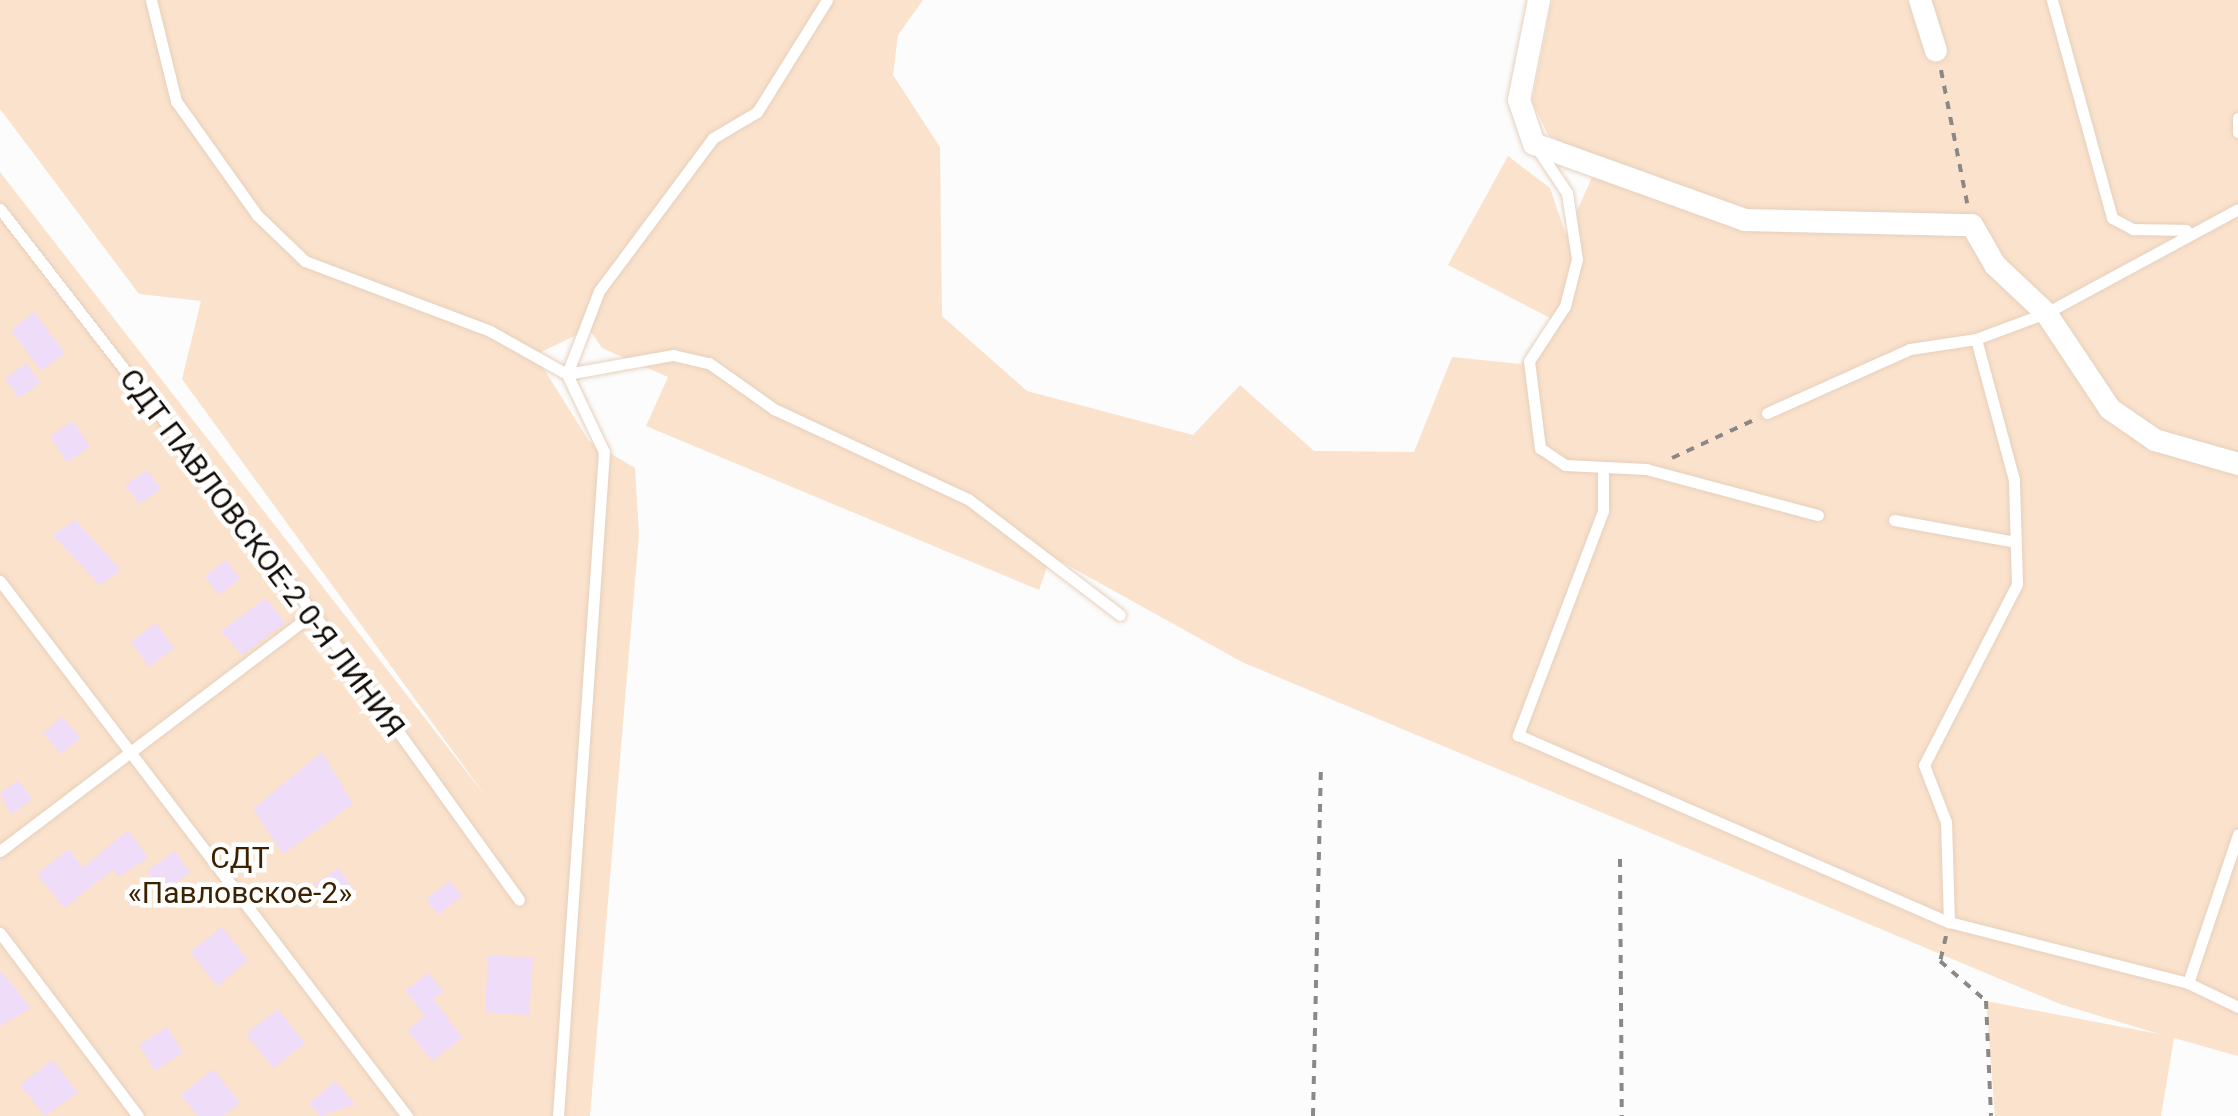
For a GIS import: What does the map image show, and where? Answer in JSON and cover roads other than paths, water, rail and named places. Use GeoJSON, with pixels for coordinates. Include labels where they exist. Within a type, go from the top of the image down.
{"type":"FeatureCollection","features":[{"type":"Feature","properties":{"kind":"street"},"geometry":{"type":"LineString","coordinates":[[1540,0],[1519,100],[1534,144],[1746,220],[1972,226],[1995,265],[2046,313],[2110,409],[2156,440],[2238,464]]}},
{"type":"Feature","properties":{"kind":"street"},"geometry":{"type":"LineString","coordinates":[[1920,0],[1936,51]]}},
{"type":"Feature","properties":{"kind":"lane"},"geometry":{"type":"LineString","coordinates":[[151,0],[176,101],[257,215],[304,261],[490,331],[567,374],[604,452],[558,1116]]}},
{"type":"Feature","properties":{"kind":"lane"},"geometry":{"type":"LineString","coordinates":[[567,374],[599,291],[713,138],[756,112],[826,0]]}},
{"type":"Feature","properties":{"kind":"lane"},"geometry":{"type":"LineString","coordinates":[[2052,0],[2112,218],[2133,228],[2186,230]]}},
{"type":"Feature","properties":{"kind":"lane"},"geometry":{"type":"LineString","coordinates":[[2238,118],[2238,132]]}},
{"type":"Feature","properties":{"kind":"lane"},"geometry":{"type":"LineString","coordinates":[[1534,144],[1567,193],[1577,259],[1565,306],[1529,361],[1530,406],[1540,448],[1603,474],[1646,469],[1818,515]]}},
{"type":"Feature","properties":{"kind":"lane","name":"СДТ ПАВЛОВСКОЕ-2 0-Я ЛИНИЯ"},"geometry":{"type":"LineString","coordinates":[[0,209],[313,613],[519,900]]}},
{"type":"Feature","properties":{"kind":"lane"},"geometry":{"type":"LineString","coordinates":[[1767,413],[1910,349],[1976,339],[2046,313],[2186,230],[2238,209]]}},
{"type":"Feature","properties":{"kind":"lane"},"geometry":{"type":"LineString","coordinates":[[1949,922],[1946,822],[1924,766],[2010,612],[2014,480],[1976,339]]}},
{"type":"Feature","properties":{"kind":"lane"},"geometry":{"type":"LineString","coordinates":[[567,374],[672,355],[709,363],[774,409],[968,500],[1120,615]]}},
{"type":"Feature","properties":{"kind":"lane"},"geometry":{"type":"LineString","coordinates":[[1603,474],[1603,510],[1518,735],[1949,922],[2188,983],[2238,1006]]}},
{"type":"Feature","properties":{"kind":"lane"},"geometry":{"type":"LineString","coordinates":[[1894,520],[2011,540]]}},
{"type":"Feature","properties":{"kind":"lane"},"geometry":{"type":"LineString","coordinates":[[0,582],[407,1116]]}},
{"type":"Feature","properties":{"kind":"lane"},"geometry":{"type":"LineString","coordinates":[[0,851],[313,613]]}},
{"type":"Feature","properties":{"kind":"lane"},"geometry":{"type":"LineString","coordinates":[[2188,983],[2238,834]]}},
{"type":"Feature","properties":{"kind":"lane"},"geometry":{"type":"LineString","coordinates":[[0,933],[138,1116]]}},
{"type":"Feature","properties":{"kind":"park label","name":"СДТ «Павловское-2»"},"geometry":{"type":"Point","coordinates":[240,875]}}]}
